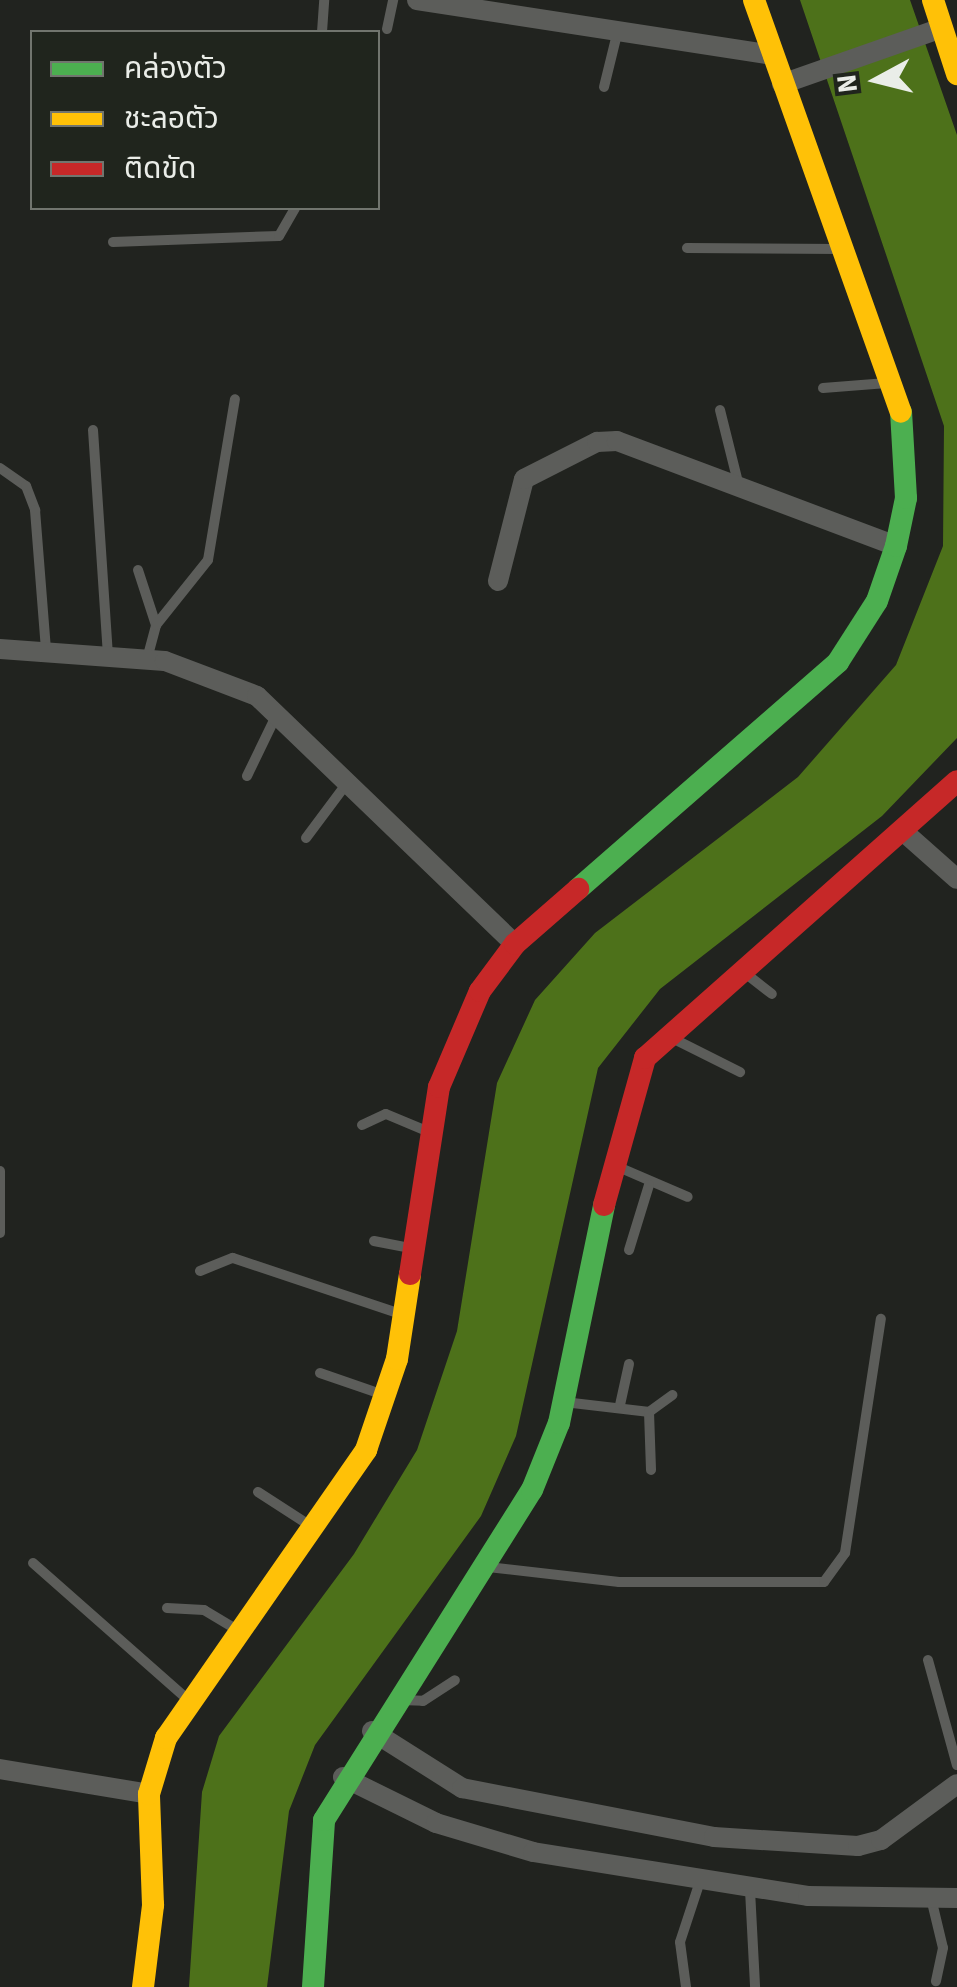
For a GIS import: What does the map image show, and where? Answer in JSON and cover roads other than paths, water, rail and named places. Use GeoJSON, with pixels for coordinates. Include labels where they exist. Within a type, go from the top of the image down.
{"type":"FeatureCollection","features":[{"type":"Feature","properties":{"kind":"street"},"geometry":{"type":"LineString","coordinates":[[416,0],[617,34],[773,54]]}},
{"type":"Feature","properties":{"kind":"street"},"geometry":{"type":"LineString","coordinates":[[143,1987],[153,1905],[149,1794],[186,1698],[366,1450],[406,1316],[431,1133],[449,1058],[515,944],[838,662],[876,601],[896,546],[908,456],[890,383],[754,0]]}},
{"type":"Feature","properties":{"kind":"street"},"geometry":{"type":"LineString","coordinates":[[932,0],[957,74]]}},
{"type":"Feature","properties":{"kind":"street"},"geometry":{"type":"LineString","coordinates":[[782,84],[942,28]]}},
{"type":"Feature","properties":{"kind":"street"},"geometry":{"type":"LineString","coordinates":[[498,581],[519,490],[565,452],[617,441],[896,546]]}},
{"type":"Feature","properties":{"kind":"street"},"geometry":{"type":"LineString","coordinates":[[0,649],[148,659],[207,672],[278,712],[515,944]]}},
{"type":"Feature","properties":{"kind":"street"},"geometry":{"type":"LineString","coordinates":[[312,1987],[324,1820],[343,1776],[488,1567],[532,1490],[563,1402],[624,1108],[665,1035],[737,969],[904,834],[957,781]]}},
{"type":"Feature","properties":{"kind":"street"},"geometry":{"type":"LineString","coordinates":[[904,834],[957,879]]}},
{"type":"Feature","properties":{"kind":"street"},"geometry":{"type":"LineString","coordinates":[[372,1731],[462,1788],[714,1837],[858,1846],[881,1840],[957,1784]]}},
{"type":"Feature","properties":{"kind":"street"},"geometry":{"type":"LineString","coordinates":[[0,1768],[149,1794]]}},
{"type":"Feature","properties":{"kind":"street"},"geometry":{"type":"LineString","coordinates":[[343,1776],[436,1823],[533,1852],[750,1890],[957,1898]]}},
{"type":"Feature","properties":{"kind":"lane"},"geometry":{"type":"LineString","coordinates":[[322,30],[324,0]]}},
{"type":"Feature","properties":{"kind":"lane"},"geometry":{"type":"LineString","coordinates":[[387,29],[393,0]]}},
{"type":"Feature","properties":{"kind":"lane"},"geometry":{"type":"LineString","coordinates":[[604,88],[617,34]]}},
{"type":"Feature","properties":{"kind":"lane"},"geometry":{"type":"LineString","coordinates":[[113,242],[279,236],[294,210]]}},
{"type":"Feature","properties":{"kind":"lane"},"geometry":{"type":"LineString","coordinates":[[687,248],[842,249]]}},
{"type":"Feature","properties":{"kind":"lane"},"geometry":{"type":"LineString","coordinates":[[823,388],[890,383]]}},
{"type":"Feature","properties":{"kind":"lane"},"geometry":{"type":"LineString","coordinates":[[148,659],[156,626],[208,560],[235,399]]}},
{"type":"Feature","properties":{"kind":"lane"},"geometry":{"type":"LineString","coordinates":[[720,410],[739,487]]}},
{"type":"Feature","properties":{"kind":"lane"},"geometry":{"type":"LineString","coordinates":[[93,430],[108,656]]}},
{"type":"Feature","properties":{"kind":"lane"},"geometry":{"type":"LineString","coordinates":[[0,468],[26,486],[35,510],[46,652]]}},
{"type":"Feature","properties":{"kind":"lane"},"geometry":{"type":"LineString","coordinates":[[138,570],[156,626]]}},
{"type":"Feature","properties":{"kind":"lane"},"geometry":{"type":"LineString","coordinates":[[246,776],[278,712]]}},
{"type":"Feature","properties":{"kind":"lane"},"geometry":{"type":"LineString","coordinates":[[306,838],[349,779]]}},
{"type":"Feature","properties":{"kind":"lane"},"geometry":{"type":"LineString","coordinates":[[737,969],[772,994]]}},
{"type":"Feature","properties":{"kind":"lane"},"geometry":{"type":"LineString","coordinates":[[665,1035],[740,1072]]}},
{"type":"Feature","properties":{"kind":"lane"},"geometry":{"type":"LineString","coordinates":[[362,1126],[386,1114],[431,1133]]}},
{"type":"Feature","properties":{"kind":"lane"},"geometry":{"type":"LineString","coordinates":[[610,1163],[649,1185],[688,1197]]}},
{"type":"Feature","properties":{"kind":"lane"},"geometry":{"type":"LineString","coordinates":[[0,1172],[0,1233]]}},
{"type":"Feature","properties":{"kind":"lane"},"geometry":{"type":"LineString","coordinates":[[629,1250],[649,1185]]}},
{"type":"Feature","properties":{"kind":"lane"},"geometry":{"type":"LineString","coordinates":[[374,1241],[415,1249]]}},
{"type":"Feature","properties":{"kind":"lane"},"geometry":{"type":"LineString","coordinates":[[200,1270],[233,1258],[406,1316]]}},
{"type":"Feature","properties":{"kind":"lane"},"geometry":{"type":"LineString","coordinates":[[488,1567],[619,1582],[824,1582],[844,1553],[881,1320]]}},
{"type":"Feature","properties":{"kind":"lane"},"geometry":{"type":"LineString","coordinates":[[620,1405],[629,1364]]}},
{"type":"Feature","properties":{"kind":"lane"},"geometry":{"type":"LineString","coordinates":[[320,1374],[385,1396]]}},
{"type":"Feature","properties":{"kind":"lane"},"geometry":{"type":"LineString","coordinates":[[650,1412],[672,1395]]}},
{"type":"Feature","properties":{"kind":"lane"},"geometry":{"type":"LineString","coordinates":[[563,1402],[620,1405],[650,1412]]}},
{"type":"Feature","properties":{"kind":"lane"},"geometry":{"type":"LineString","coordinates":[[650,1412],[651,1470]]}},
{"type":"Feature","properties":{"kind":"lane"},"geometry":{"type":"LineString","coordinates":[[258,1492],[312,1528]]}},
{"type":"Feature","properties":{"kind":"lane"},"geometry":{"type":"LineString","coordinates":[[33,1563],[186,1698]]}},
{"type":"Feature","properties":{"kind":"lane"},"geometry":{"type":"LineString","coordinates":[[167,1608],[204,1610],[238,1630]]}},
{"type":"Feature","properties":{"kind":"lane"},"geometry":{"type":"LineString","coordinates":[[928,1660],[957,1765]]}},
{"type":"Feature","properties":{"kind":"lane"},"geometry":{"type":"LineString","coordinates":[[394,1700],[423,1701],[455,1680]]}},
{"type":"Feature","properties":{"kind":"lane"},"geometry":{"type":"LineString","coordinates":[[686,1987],[680,1942],[700,1881]]}},
{"type":"Feature","properties":{"kind":"lane"},"geometry":{"type":"LineString","coordinates":[[750,1890],[756,1987]]}},
{"type":"Feature","properties":{"kind":"lane"},"geometry":{"type":"LineString","coordinates":[[931,1898],[943,1948],[936,1982]]}}]}
